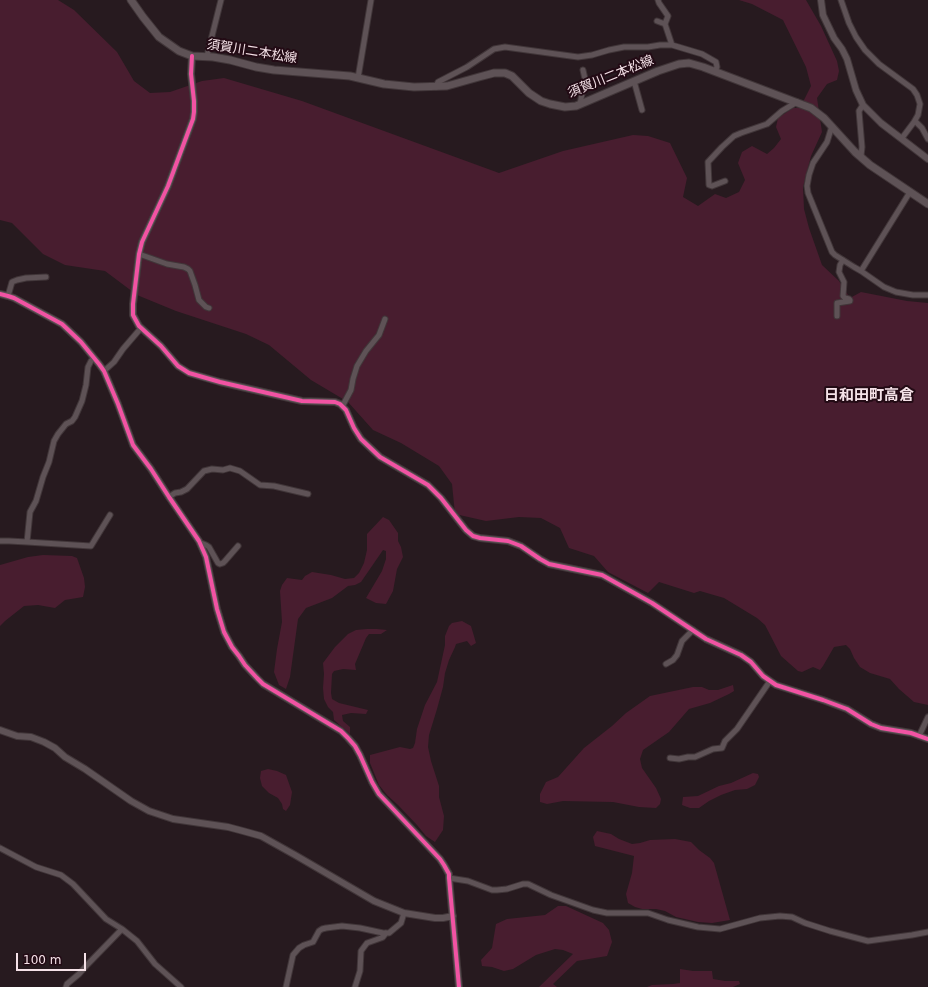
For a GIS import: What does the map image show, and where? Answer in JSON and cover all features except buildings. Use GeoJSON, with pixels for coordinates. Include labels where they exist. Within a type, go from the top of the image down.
{"type":"FeatureCollection","features":[{"type":"Feature","properties":{"kind":"main road","name":"須賀川二本松線"},"geometry":{"type":"LineString","coordinates":[[131,0],[159,37],[180,51],[192,56],[207,56],[256,67],[293,72],[350,76],[398,86],[414,87],[452,85],[479,76],[494,73],[505,73],[512,76],[529,93],[541,101],[567,107],[576,106],[658,71],[679,64],[697,65],[811,108],[832,126],[855,152],[870,165],[928,204]]}},
{"type":"Feature","properties":{"kind":"street"},"geometry":{"type":"LineString","coordinates":[[207,56],[221,0]]}},
{"type":"Feature","properties":{"kind":"street"},"geometry":{"type":"LineString","coordinates":[[358,78],[370,0]]}},
{"type":"Feature","properties":{"kind":"street"},"geometry":{"type":"LineString","coordinates":[[658,0],[659,4],[668,16],[665,24],[672,45]]}},
{"type":"Feature","properties":{"kind":"street"},"geometry":{"type":"LineString","coordinates":[[821,0],[823,15],[830,31],[847,59],[856,90],[863,105],[880,123],[928,159]]}},
{"type":"Feature","properties":{"kind":"street"},"geometry":{"type":"LineString","coordinates":[[841,0],[849,23],[865,50],[879,64],[913,89],[917,95],[920,107],[918,114],[915,122],[902,138]]}},
{"type":"Feature","properties":{"kind":"street"},"geometry":{"type":"LineString","coordinates":[[657,21],[665,24]]}},
{"type":"Feature","properties":{"kind":"street"},"geometry":{"type":"LineString","coordinates":[[436,87],[438,82],[467,67],[494,48],[505,47],[578,57],[624,47],[672,45],[702,54],[716,62],[716,71]]}},
{"type":"Feature","properties":{"kind":"street"},"geometry":{"type":"LineString","coordinates":[[192,56],[191,74],[194,112],[191,125],[168,186],[142,242],[139,254],[133,310],[135,319],[141,328],[161,346],[178,366],[189,373],[220,382],[302,401],[335,402],[343,405],[360,439],[380,457],[428,485],[441,498],[457,520],[470,534],[480,538],[504,540],[514,543],[540,559],[555,566],[602,575],[652,603],[706,639],[741,655],[751,662],[763,676],[770,681],[782,687],[850,710],[875,726],[911,733],[928,739]]}},
{"type":"Feature","properties":{"kind":"street"},"geometry":{"type":"LineString","coordinates":[[580,104],[585,79],[583,70]]}},
{"type":"Feature","properties":{"kind":"street"},"geometry":{"type":"LineString","coordinates":[[634,81],[642,110]]}},
{"type":"Feature","properties":{"kind":"street"},"geometry":{"type":"LineString","coordinates":[[725,181],[712,186],[709,185],[708,162],[734,136],[767,124],[782,111],[797,102]]}},
{"type":"Feature","properties":{"kind":"street"},"geometry":{"type":"LineString","coordinates":[[861,156],[862,147],[859,111],[863,105]]}},
{"type":"Feature","properties":{"kind":"street"},"geometry":{"type":"LineString","coordinates":[[915,122],[922,128],[928,139]]}},
{"type":"Feature","properties":{"kind":"street"},"geometry":{"type":"LineString","coordinates":[[832,126],[827,142],[813,163],[809,175],[807,190],[832,252],[884,287],[896,292],[913,295],[928,295]]}},
{"type":"Feature","properties":{"kind":"street"},"geometry":{"type":"LineString","coordinates":[[861,271],[910,192]]}},
{"type":"Feature","properties":{"kind":"street"},"geometry":{"type":"LineString","coordinates":[[139,254],[167,264],[188,269],[195,285],[199,300],[209,308]]}},
{"type":"Feature","properties":{"kind":"street"},"geometry":{"type":"LineString","coordinates":[[837,316],[837,303],[850,302],[850,300],[843,296],[844,282],[839,272],[840,265],[843,260]]}},
{"type":"Feature","properties":{"kind":"street"},"geometry":{"type":"LineString","coordinates":[[8,296],[12,282],[26,278],[46,277]]}},
{"type":"Feature","properties":{"kind":"street"},"geometry":{"type":"LineString","coordinates":[[0,294],[8,296],[36,309],[62,324],[81,342],[94,358],[104,371],[133,445],[201,543],[206,557],[217,609],[224,632],[232,647],[245,665],[263,684],[341,731],[348,738],[360,755],[379,794],[440,859],[450,878],[459,987]]}},
{"type":"Feature","properties":{"kind":"street"},"geometry":{"type":"LineString","coordinates":[[343,405],[351,390],[357,366],[366,351],[379,335],[385,319]]}},
{"type":"Feature","properties":{"kind":"street"},"geometry":{"type":"LineString","coordinates":[[104,371],[114,362],[141,328]]}},
{"type":"Feature","properties":{"kind":"street"},"geometry":{"type":"LineString","coordinates":[[27,542],[30,512],[36,501],[49,462],[54,441],[66,424],[72,421],[75,417],[82,401],[88,367],[94,358]]}},
{"type":"Feature","properties":{"kind":"street"},"geometry":{"type":"LineString","coordinates":[[169,497],[175,493],[187,489],[204,471],[230,468],[240,471],[260,485],[274,486],[308,494]]}},
{"type":"Feature","properties":{"kind":"street"},"geometry":{"type":"LineString","coordinates":[[0,541],[91,546],[110,515]]}},
{"type":"Feature","properties":{"kind":"street"},"geometry":{"type":"LineString","coordinates":[[201,543],[209,547],[220,564],[225,562],[238,546]]}},
{"type":"Feature","properties":{"kind":"street"},"geometry":{"type":"LineString","coordinates":[[666,664],[677,655],[682,641],[693,630]]}},
{"type":"Feature","properties":{"kind":"street"},"geometry":{"type":"LineString","coordinates":[[670,758],[678,759],[695,757],[713,749],[722,748],[725,741],[737,729],[770,681]]}},
{"type":"Feature","properties":{"kind":"street"},"geometry":{"type":"LineString","coordinates":[[919,736],[928,718]]}},
{"type":"Feature","properties":{"kind":"street"},"geometry":{"type":"LineString","coordinates":[[0,730],[17,736],[31,736],[44,742],[131,801],[149,811],[173,819],[212,826],[228,827],[261,836],[295,854],[374,901],[404,914],[435,918],[453,916]]}},
{"type":"Feature","properties":{"kind":"street"},"geometry":{"type":"LineString","coordinates":[[0,848],[36,868],[61,875],[73,884],[106,918],[137,942],[158,967],[181,987]]}},
{"type":"Feature","properties":{"kind":"street"},"geometry":{"type":"LineString","coordinates":[[450,878],[468,881],[492,890],[507,889],[528,884],[551,895],[593,910],[607,913],[648,913],[668,920],[698,927],[720,929],[756,919],[780,916],[792,917],[830,931],[868,941],[928,932]]}},
{"type":"Feature","properties":{"kind":"street"},"geometry":{"type":"LineString","coordinates":[[286,987],[294,955],[299,948],[313,942],[322,929],[342,926],[389,933],[401,924],[404,914]]}},
{"type":"Feature","properties":{"kind":"street"},"geometry":{"type":"LineString","coordinates":[[66,987],[67,984],[79,974],[122,929]]}},
{"type":"Feature","properties":{"kind":"street"},"geometry":{"type":"LineString","coordinates":[[355,987],[360,971],[361,951],[367,943],[384,937],[386,933]]}},
{"type":"Feature","properties":{"kind":"shaded area"},"geometry":{"type":"Polygon","coordinates":[[[0,0],[58,0],[74,10],[117,52],[134,81],[150,93],[170,92],[202,81],[224,78],[302,101],[499,173],[563,151],[633,135],[648,136],[670,143],[687,178],[683,197],[698,206],[715,194],[726,198],[739,192],[745,180],[738,163],[742,152],[752,146],[767,154],[774,148],[781,139],[776,127],[778,118],[793,108],[800,108],[811,86],[806,67],[783,20],[752,4],[739,0],[806,0],[821,26],[837,61],[839,71],[837,80],[827,84],[817,98],[822,132],[811,156],[803,187],[804,209],[822,265],[839,281],[850,298],[861,292],[907,301],[928,303],[928,705],[914,702],[890,679],[870,673],[860,667],[850,649],[846,645],[834,647],[820,670],[813,667],[802,672],[798,671],[781,656],[765,625],[757,618],[724,598],[700,591],[694,593],[659,582],[648,593],[608,572],[594,556],[569,548],[560,528],[541,518],[519,517],[486,521],[455,514],[452,484],[439,466],[401,443],[373,430],[348,402],[311,380],[269,345],[246,334],[176,311],[137,295],[105,271],[65,265],[43,254],[12,223],[0,220],[0,0]]]}},
{"type":"Feature","properties":{"kind":"shaded area"},"geometry":{"type":"Polygon","coordinates":[[[383,517],[389,520],[398,533],[398,541],[403,557],[397,569],[393,591],[386,604],[376,603],[366,598],[382,571],[386,559],[386,551],[383,550],[361,582],[348,586],[332,598],[306,608],[298,619],[290,677],[286,689],[279,685],[274,672],[282,622],[280,591],[282,585],[287,578],[302,580],[305,576],[312,572],[345,579],[354,578],[359,573],[364,563],[367,550],[367,534],[383,517]]]}},
{"type":"Feature","properties":{"kind":"shaded area"},"geometry":{"type":"Polygon","coordinates":[[[43,555],[72,556],[77,558],[84,578],[85,587],[83,597],[65,600],[55,608],[38,605],[24,606],[0,626],[0,565],[28,557],[43,555]]]}},
{"type":"Feature","properties":{"kind":"shaded area"},"geometry":{"type":"Polygon","coordinates":[[[462,621],[471,626],[476,643],[471,646],[467,641],[456,644],[445,673],[443,687],[429,735],[428,747],[439,786],[439,797],[444,816],[443,830],[435,842],[426,836],[379,785],[370,763],[370,755],[400,747],[410,749],[413,748],[417,729],[425,705],[437,682],[445,645],[445,636],[449,626],[452,623],[462,621]]]}},
{"type":"Feature","properties":{"kind":"shaded area"},"geometry":{"type":"Polygon","coordinates":[[[356,630],[387,630],[381,634],[369,634],[355,664],[356,670],[343,669],[334,671],[332,674],[332,699],[339,703],[368,710],[366,714],[351,713],[342,715],[343,721],[350,727],[350,734],[334,720],[333,712],[328,707],[324,699],[323,663],[335,647],[348,634],[356,630]]]}},
{"type":"Feature","properties":{"kind":"shaded area"},"geometry":{"type":"Polygon","coordinates":[[[733,685],[734,691],[729,694],[710,703],[689,709],[669,732],[643,750],[640,759],[642,768],[656,788],[661,799],[660,804],[656,808],[639,807],[613,802],[563,801],[547,804],[540,802],[540,794],[546,782],[558,777],[584,748],[626,713],[650,696],[693,687],[718,690],[733,685]]]}},
{"type":"Feature","properties":{"kind":"shaded area"},"geometry":{"type":"Polygon","coordinates":[[[268,769],[286,775],[292,792],[290,805],[286,811],[283,809],[278,798],[269,793],[262,786],[260,778],[261,771],[268,769]]]}},
{"type":"Feature","properties":{"kind":"shaded area"},"geometry":{"type":"Polygon","coordinates":[[[753,773],[758,774],[759,777],[755,785],[747,789],[735,790],[721,795],[699,808],[690,808],[682,805],[683,797],[698,796],[753,773]]]}},
{"type":"Feature","properties":{"kind":"shaded area"},"geometry":{"type":"Polygon","coordinates":[[[597,831],[611,834],[632,844],[650,840],[675,839],[691,842],[714,863],[730,920],[712,923],[698,922],[676,917],[665,911],[656,909],[642,909],[628,903],[626,894],[632,873],[634,856],[595,846],[593,837],[597,831]]]}},
{"type":"Feature","properties":{"kind":"shaded area"},"geometry":{"type":"Polygon","coordinates":[[[558,906],[566,906],[603,923],[609,930],[612,942],[607,956],[577,961],[553,984],[557,987],[539,987],[573,954],[563,950],[555,949],[536,955],[513,969],[504,971],[492,967],[482,966],[481,960],[492,948],[496,924],[507,919],[545,915],[558,906]]]}},
{"type":"Feature","properties":{"kind":"shaded area"},"geometry":{"type":"Polygon","coordinates":[[[680,969],[712,971],[713,979],[739,981],[740,984],[733,987],[647,987],[652,985],[680,983],[680,969]]]}},
{"type":"Feature","properties":{"kind":"cycle path"},"geometry":{"type":"LineString","coordinates":[[192,56],[191,74],[194,101],[193,119],[168,186],[142,242],[139,254],[133,304],[133,315],[139,326],[161,346],[178,366],[189,373],[220,382],[302,401],[335,402],[340,404],[346,410],[361,439],[380,457],[428,485],[441,498],[466,530],[473,536],[508,541],[521,546],[549,564],[602,575],[652,603],[706,639],[741,655],[751,662],[763,676],[776,685],[847,709],[871,724],[881,728],[911,733],[928,739]]}},
{"type":"Feature","properties":{"kind":"cycle path"},"geometry":{"type":"LineString","coordinates":[[0,294],[14,298],[62,324],[81,342],[99,364],[104,371],[118,404],[133,445],[151,469],[199,541],[206,557],[217,609],[224,632],[232,647],[245,665],[263,684],[341,731],[348,738],[360,755],[379,794],[444,865],[449,874],[459,987]]}},
{"type":"Feature","properties":{"kind":"district","name":"日和田町高倉"},"geometry":{"type":"Point","coordinates":[869,396]}}]}
